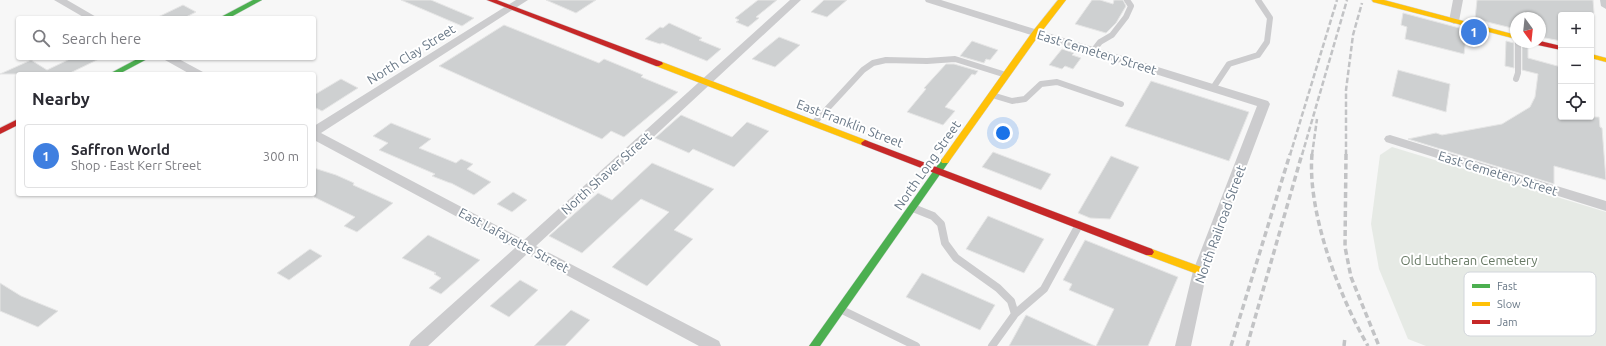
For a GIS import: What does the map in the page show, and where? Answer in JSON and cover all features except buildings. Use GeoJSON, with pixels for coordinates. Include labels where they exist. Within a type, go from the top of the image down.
{"type":"FeatureCollection","features":[{"type":"Feature","properties":{"kind":"street"},"geometry":{"type":"LineString","coordinates":[[59,0],[90,16]]}},
{"type":"Feature","properties":{"kind":"street"},"geometry":{"type":"LineString","coordinates":[[227,16],[258,0]]}},
{"type":"Feature","properties":{"kind":"street","name":"East Franklin Street"},"geometry":{"type":"LineString","coordinates":[[491,0],[1200,271]]}},
{"type":"Feature","properties":{"kind":"street","name":"North Clay Street"},"geometry":{"type":"LineString","coordinates":[[316,132],[523,0]]}},
{"type":"Feature","properties":{"kind":"street","name":"North Shaver Street"},"geometry":{"type":"LineString","coordinates":[[417,346],[796,0]]}},
{"type":"Feature","properties":{"kind":"street","name":"East Cemetery Street"},"geometry":{"type":"LineString","coordinates":[[930,0],[1264,104]]}},
{"type":"Feature","properties":{"kind":"street","name":"North Long Street"},"geometry":{"type":"LineString","coordinates":[[814,346],[1036,33],[1062,0]]}},
{"type":"Feature","properties":{"kind":"street"},"geometry":{"type":"LineString","coordinates":[[1376,0],[1510,35]]}},
{"type":"Feature","properties":{"kind":"street"},"geometry":{"type":"LineString","coordinates":[[1605,0],[1606,6]]}},
{"type":"Feature","properties":{"kind":"street"},"geometry":{"type":"LineString","coordinates":[[1454,21],[1456,1]]}},
{"type":"Feature","properties":{"kind":"street"},"geometry":{"type":"LineString","coordinates":[[1546,44],[1558,47]]}},
{"type":"Feature","properties":{"kind":"street"},"geometry":{"type":"LineString","coordinates":[[1594,57],[1606,60]]}},
{"type":"Feature","properties":{"kind":"street"},"geometry":{"type":"LineString","coordinates":[[117,72],[141,60]]}},
{"type":"Feature","properties":{"kind":"street"},"geometry":{"type":"LineString","coordinates":[[173,60],[196,72]]}},
{"type":"Feature","properties":{"kind":"street","name":"North Railroad Street"},"geometry":{"type":"LineString","coordinates":[[1183,346],[1200,271],[1264,104]]}},
{"type":"Feature","properties":{"kind":"street"},"geometry":{"type":"LineString","coordinates":[[0,131],[16,123]]}},
{"type":"Feature","properties":{"kind":"street","name":"East Lafayette Street"},"geometry":{"type":"LineString","coordinates":[[316,134],[713,346]]}},
{"type":"Feature","properties":{"kind":"street","name":"East Cemetery Street"},"geometry":{"type":"LineString","coordinates":[[1390,139],[1606,206]]}},
{"type":"Feature","properties":{"kind":"lane"},"geometry":{"type":"LineString","coordinates":[[1093,51],[1100,42],[1112,35],[1126,17],[1131,6],[1127,0]]}},
{"type":"Feature","properties":{"kind":"lane"},"geometry":{"type":"LineString","coordinates":[[1213,88],[1229,64],[1258,55],[1267,42],[1270,18],[1258,0]]}},
{"type":"Feature","properties":{"kind":"lane"},"geometry":{"type":"LineString","coordinates":[[1516,79],[1518,73],[1518,48]]}},
{"type":"Feature","properties":{"kind":"lane"},"geometry":{"type":"LineString","coordinates":[[814,123],[863,70],[873,63],[886,60],[927,61],[955,59],[1006,75]]}},
{"type":"Feature","properties":{"kind":"lane"},"geometry":{"type":"LineString","coordinates":[[992,95],[1012,101],[1025,99],[1041,84],[1056,82],[1121,104]]}},
{"type":"Feature","properties":{"kind":"lane"},"geometry":{"type":"LineString","coordinates":[[913,207],[932,216],[941,224],[945,243],[956,258],[998,288],[1011,301],[1015,314]]}},
{"type":"Feature","properties":{"kind":"lane"},"geometry":{"type":"LineString","coordinates":[[992,346],[1015,314],[1044,290],[1080,225]]}},
{"type":"Feature","properties":{"kind":"lane"},"geometry":{"type":"LineString","coordinates":[[840,309],[916,346]]}},
{"type":"Feature","properties":{"kind":"green space","name":"Old Lutheran Cemetery"},"geometry":{"type":"Polygon","coordinates":[[[1392,147],[1606,212],[1606,346],[1426,346],[1408,339],[1379,269],[1371,224],[1380,155],[1392,147]]]}},
{"type":"Feature","properties":{"kind":"railway"},"geometry":{"type":"LineString","coordinates":[[1290,155],[1337,0]]}},
{"type":"Feature","properties":{"kind":"railway"},"geometry":{"type":"LineString","coordinates":[[1302,155],[1347,0]]}},
{"type":"Feature","properties":{"kind":"railway"},"geometry":{"type":"LineString","coordinates":[[1346,154],[1346,90],[1353,35],[1362,3]]}},
{"type":"Feature","properties":{"kind":"railway"},"geometry":{"type":"LineString","coordinates":[[1312,155],[1317,119]]}},
{"type":"Feature","properties":{"kind":"railway"},"geometry":{"type":"LineString","coordinates":[[1231,346],[1290,154]]}},
{"type":"Feature","properties":{"kind":"railway"},"geometry":{"type":"LineString","coordinates":[[1247,346],[1302,154]]}},
{"type":"Feature","properties":{"kind":"railway"},"geometry":{"type":"LineString","coordinates":[[1346,154],[1345,247],[1351,277],[1379,346]]}},
{"type":"Feature","properties":{"kind":"railway"},"geometry":{"type":"LineString","coordinates":[[1312,155],[1312,177],[1315,201],[1327,253],[1346,303],[1368,346]]}},
{"type":"Feature","properties":{"kind":"railway"},"geometry":{"type":"LineString","coordinates":[[1344,346],[1345,337]]}},
{"type":"Feature","properties":{"kind":"traffic: fast"},"geometry":{"type":"LineString","coordinates":[[227,16],[258,0]]}},
{"type":"Feature","properties":{"kind":"traffic: fast"},"geometry":{"type":"LineString","coordinates":[[117,72],[141,60]]}},
{"type":"Feature","properties":{"kind":"traffic: fast"},"geometry":{"type":"LineString","coordinates":[[814,346],[945,161]]}},
{"type":"Feature","properties":{"kind":"traffic: slow"},"geometry":{"type":"LineString","coordinates":[[945,161],[1036,33],[1062,0]]}},
{"type":"Feature","properties":{"kind":"traffic: slow"},"geometry":{"type":"LineString","coordinates":[[1376,0],[1510,35]]}},
{"type":"Feature","properties":{"kind":"traffic: slow"},"geometry":{"type":"LineString","coordinates":[[1594,57],[1606,60]]}},
{"type":"Feature","properties":{"kind":"traffic: slow"},"geometry":{"type":"LineString","coordinates":[[659,64],[865,143]]}},
{"type":"Feature","properties":{"kind":"traffic: slow"},"geometry":{"type":"LineString","coordinates":[[1149,252],[1200,271]]}},
{"type":"Feature","properties":{"kind":"traffic: jam"},"geometry":{"type":"LineString","coordinates":[[491,0],[659,64]]}},
{"type":"Feature","properties":{"kind":"traffic: jam"},"geometry":{"type":"LineString","coordinates":[[1546,44],[1558,47]]}},
{"type":"Feature","properties":{"kind":"traffic: jam"},"geometry":{"type":"LineString","coordinates":[[0,131],[16,123]]}},
{"type":"Feature","properties":{"kind":"traffic: jam"},"geometry":{"type":"LineString","coordinates":[[865,143],[1149,252]]}},
{"type":"Feature","properties":{"kind":"place","name":"Saffron World"},"geometry":{"type":"Point","coordinates":[1474,32]}}]}
